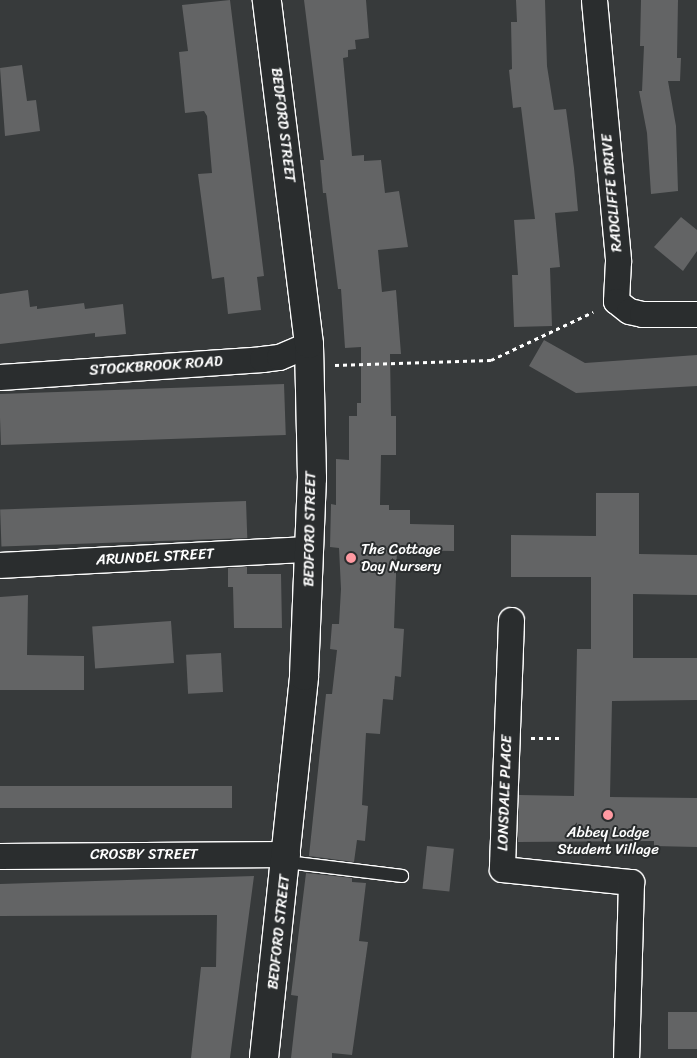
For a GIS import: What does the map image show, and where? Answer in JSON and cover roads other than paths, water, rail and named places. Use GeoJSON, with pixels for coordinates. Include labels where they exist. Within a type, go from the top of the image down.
{"type":"FeatureCollection","features":[{"type":"Feature","properties":{"kind":"street","name":"BEDFORD STREET"},"geometry":{"type":"LineString","coordinates":[[264,1058],[287,858],[304,676],[310,549],[309,355],[267,0]]}},
{"type":"Feature","properties":{"kind":"street","name":"RADCLIFFE DRIVE"},"geometry":{"type":"LineString","coordinates":[[594,0],[618,261],[616,300],[622,307],[642,314],[697,314]]}},
{"type":"Feature","properties":{"kind":"street","name":"STOCKBROOK ROAD"},"geometry":{"type":"LineString","coordinates":[[0,377],[309,355]]}},
{"type":"Feature","properties":{"kind":"street","name":"ARUNDEL STREET"},"geometry":{"type":"LineString","coordinates":[[0,565],[310,549]]}},
{"type":"Feature","properties":{"kind":"street","name":"LONSDALE PLACE"},"geometry":{"type":"LineString","coordinates":[[511,620],[502,869],[631,882],[626,1058]]}},
{"type":"Feature","properties":{"kind":"street","name":"CROSBY STREET"},"geometry":{"type":"LineString","coordinates":[[0,856],[287,858]]}},
{"type":"Feature","properties":{"kind":"lane"},"geometry":{"type":"LineString","coordinates":[[287,858],[402,876]]}},
{"type":"Feature","properties":{"kind":"place","name":"The Cottage Day Nursery"},"geometry":{"type":"Point","coordinates":[351,558]}},
{"type":"Feature","properties":{"kind":"place","name":"Abbey Lodge Student Village"},"geometry":{"type":"Point","coordinates":[608,815]}}]}
